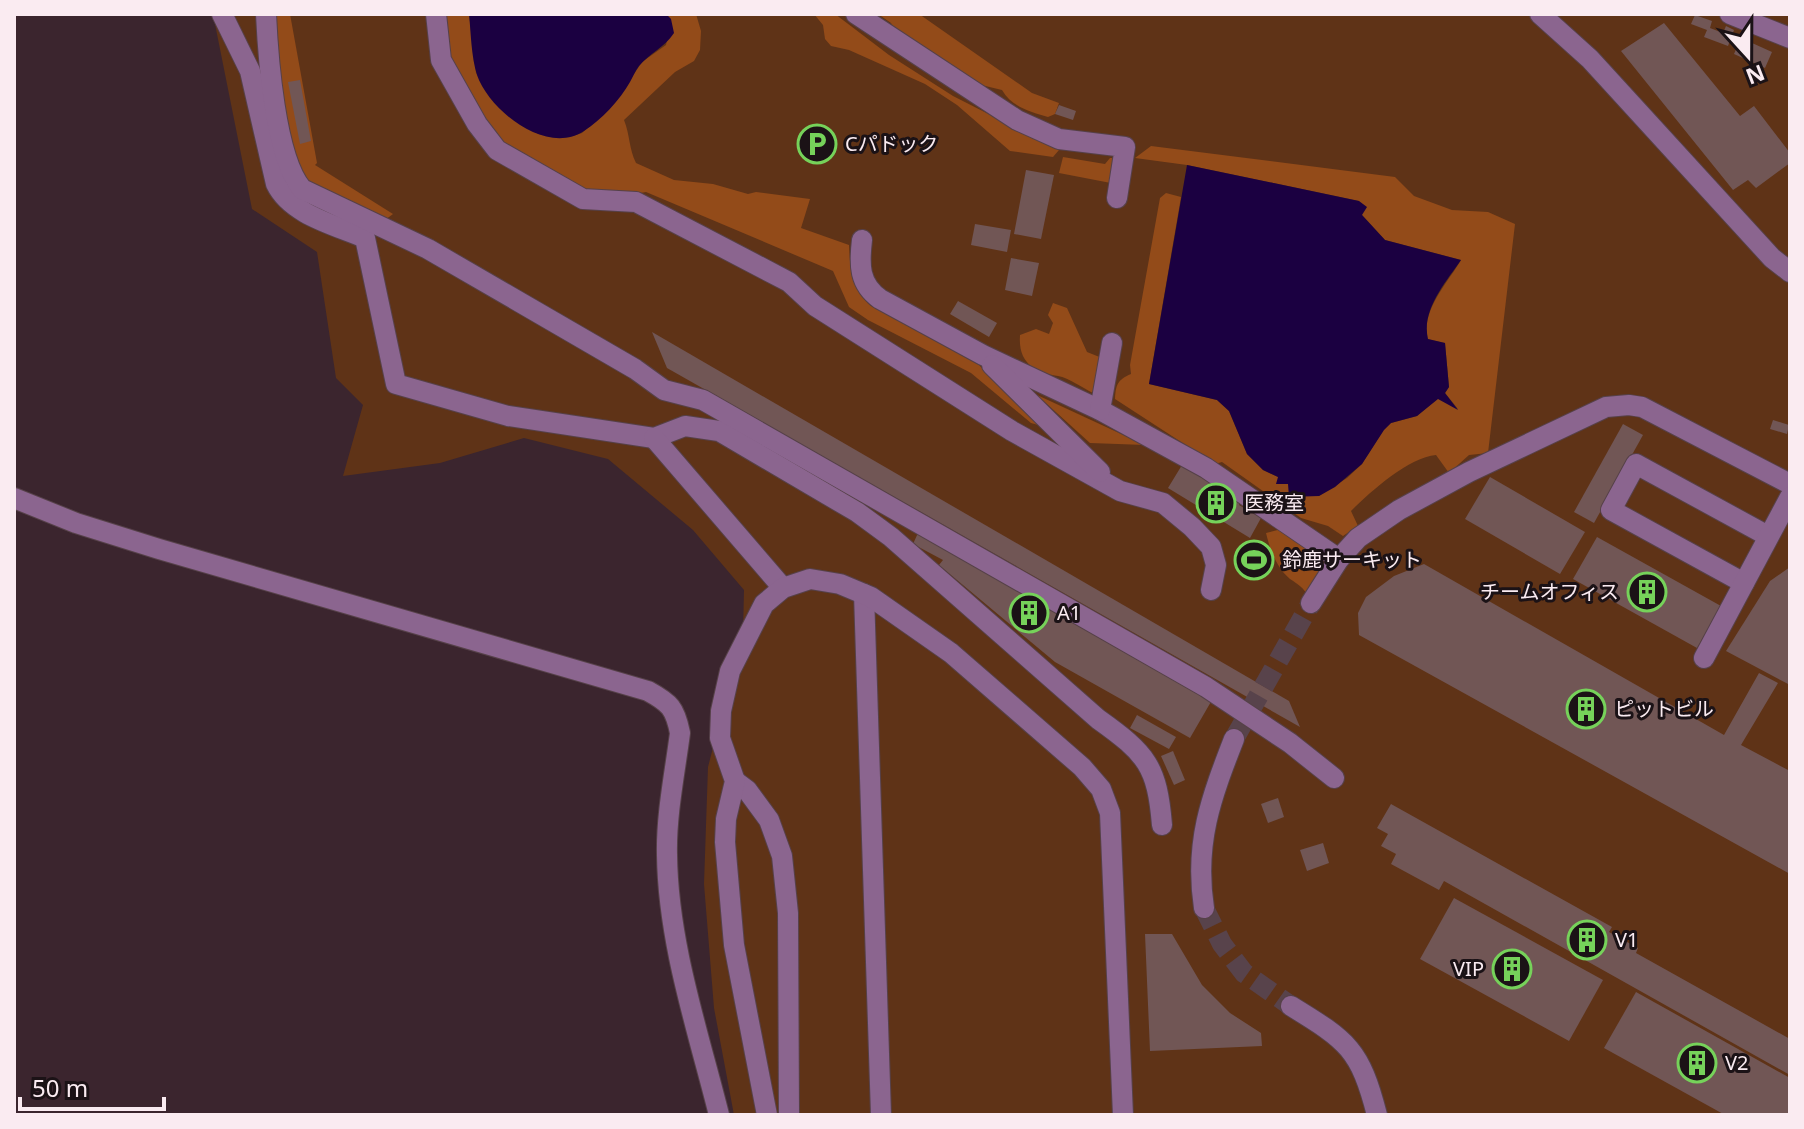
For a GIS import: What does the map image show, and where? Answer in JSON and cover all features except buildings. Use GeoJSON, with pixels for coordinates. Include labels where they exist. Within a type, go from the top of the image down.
{"type":"FeatureCollection","features":[{"type":"Feature","properties":{"kind":"street"},"geometry":{"type":"LineString","coordinates":[[222,14],[250,71],[281,195],[300,210],[365,238],[396,384],[508,416],[654,438],[685,426],[719,431],[857,512],[891,537],[1144,756],[1159,792],[1162,825]]}},
{"type":"Feature","properties":{"kind":"street"},"geometry":{"type":"LineString","coordinates":[[266,14],[269,78],[290,169],[302,189],[428,249],[635,369],[664,390],[703,400],[1206,687],[1290,743],[1334,778]]}},
{"type":"Feature","properties":{"kind":"street"},"geometry":{"type":"LineString","coordinates":[[436,14],[441,60],[458,92],[497,150],[583,199],[636,202],[789,282],[815,306],[1012,431],[1120,491],[1163,503],[1211,547],[1215,561],[1211,590]]}},
{"type":"Feature","properties":{"kind":"street"},"geometry":{"type":"LineString","coordinates":[[856,14],[1017,120],[1059,139],[1125,147],[1117,198]]}},
{"type":"Feature","properties":{"kind":"street"},"geometry":{"type":"LineString","coordinates":[[1540,14],[1590,59],[1772,258],[1790,272]]}},
{"type":"Feature","properties":{"kind":"street"},"geometry":{"type":"LineString","coordinates":[[1730,14],[1790,38]]}},
{"type":"Feature","properties":{"kind":"street"},"geometry":{"type":"LineString","coordinates":[[862,240],[861,276],[869,291],[983,355],[1100,410],[1228,481],[1339,559]]}},
{"type":"Feature","properties":{"kind":"street"},"geometry":{"type":"LineString","coordinates":[[1100,410],[1112,343]]}},
{"type":"Feature","properties":{"kind":"street"},"geometry":{"type":"LineString","coordinates":[[983,355],[1120,491]]}},
{"type":"Feature","properties":{"kind":"street"},"geometry":{"type":"LineString","coordinates":[[1311,603],[1339,559],[1358,538],[1399,510],[1469,472],[1606,407],[1629,405],[1642,407],[1790,487],[1704,658]]}},
{"type":"Feature","properties":{"kind":"street"},"geometry":{"type":"LineString","coordinates":[[654,438],[783,588]]}},
{"type":"Feature","properties":{"kind":"street"},"geometry":{"type":"LineString","coordinates":[[1744,583],[1611,510],[1636,464],[1768,536]]}},
{"type":"Feature","properties":{"kind":"street"},"geometry":{"type":"LineString","coordinates":[[14,498],[76,523],[159,549],[648,691],[666,701],[677,718],[680,733],[666,853],[669,886],[679,951],[719,1115]]}},
{"type":"Feature","properties":{"kind":"street"},"geometry":{"type":"LineString","coordinates":[[767,1115],[734,945],[725,842],[726,819],[735,781],[720,738],[724,692],[730,671],[755,619],[764,604],[783,588],[810,579],[840,584],[864,594],[951,653],[1094,779],[1108,802],[1123,1115]]}},
{"type":"Feature","properties":{"kind":"street"},"geometry":{"type":"LineString","coordinates":[[864,594],[881,1115]]}},
{"type":"Feature","properties":{"kind":"street"},"geometry":{"type":"LineString","coordinates":[[1204,908],[1200,881],[1203,828],[1234,739]]}},
{"type":"Feature","properties":{"kind":"street"},"geometry":{"type":"LineString","coordinates":[[735,781],[747,790],[769,820],[782,856],[788,913],[789,1115]]}},
{"type":"Feature","properties":{"kind":"street"},"geometry":{"type":"LineString","coordinates":[[1291,1006],[1340,1037],[1352,1050],[1370,1089],[1374,1114]]}},
{"type":"Feature","properties":{"kind":"shaded area","name":"鈴鹿サーキット"},"geometry":{"type":"Polygon","coordinates":[[[213,14],[1783,14],[1790,17],[1790,1115],[734,1115],[714,1008],[704,884],[708,767],[743,632],[744,590],[693,530],[608,459],[524,438],[440,463],[343,476],[363,405],[336,378],[317,252],[252,209],[213,14]]]}},
{"type":"Feature","properties":{"kind":"shaded area"},"geometry":{"type":"Polygon","coordinates":[[[273,14],[290,14],[315,165],[393,214],[385,220],[307,183],[299,168],[277,80],[273,14]]]}},
{"type":"Feature","properties":{"kind":"shaded area"},"geometry":{"type":"Polygon","coordinates":[[[441,14],[469,14],[476,73],[538,134],[569,137],[582,133],[616,101],[642,62],[666,45],[671,19],[666,14],[696,14],[701,31],[700,50],[694,61],[675,72],[624,120],[636,163],[674,180],[713,184],[748,194],[756,192],[810,199],[801,228],[849,245],[853,278],[871,306],[979,365],[1038,425],[1031,423],[971,373],[849,307],[833,271],[646,192],[619,197],[585,192],[514,153],[497,136],[451,71],[441,14]]]}},
{"type":"Feature","properties":{"kind":"shaded area"},"geometry":{"type":"Polygon","coordinates":[[[469,14],[666,14],[671,19],[674,33],[639,66],[621,96],[597,121],[569,137],[553,138],[521,126],[493,102],[483,88],[474,60],[469,14]]]}},
{"type":"Feature","properties":{"kind":"shaded area"},"geometry":{"type":"Polygon","coordinates":[[[814,14],[835,14],[889,55],[953,96],[1059,150],[1053,157],[1010,151],[957,105],[925,84],[849,50],[831,46],[825,39],[823,25],[814,14]]]}},
{"type":"Feature","properties":{"kind":"shaded area"},"geometry":{"type":"Polygon","coordinates":[[[878,14],[919,14],[1032,93],[1059,103],[1055,114],[1048,117],[1028,111],[1011,101],[1002,90],[977,84],[897,33],[891,23],[878,14]]]}},
{"type":"Feature","properties":{"kind":"shaded area"},"geometry":{"type":"Polygon","coordinates":[[[1151,146],[1395,177],[1414,196],[1452,210],[1488,212],[1515,224],[1488,453],[1469,455],[1449,473],[1436,455],[1414,462],[1379,485],[1351,511],[1358,526],[1343,536],[1328,526],[1301,518],[1222,462],[1215,464],[1115,399],[1118,384],[1131,374],[1130,365],[1160,198],[1166,193],[1181,197],[1149,384],[1217,400],[1229,411],[1247,454],[1263,470],[1319,496],[1362,464],[1391,423],[1417,416],[1438,398],[1458,409],[1445,393],[1449,387],[1445,343],[1427,339],[1426,328],[1437,297],[1461,260],[1385,240],[1362,215],[1359,201],[1187,165],[1135,158],[1151,146]]]}},
{"type":"Feature","properties":{"kind":"shaded area"},"geometry":{"type":"Polygon","coordinates":[[[1063,157],[1105,164],[1110,158],[1122,158],[1116,184],[1059,173],[1063,157]]]}},
{"type":"Feature","properties":{"kind":"shaded area"},"geometry":{"type":"Polygon","coordinates":[[[1187,165],[1359,201],[1367,207],[1362,215],[1385,240],[1461,260],[1431,307],[1427,328],[1428,339],[1445,343],[1449,387],[1445,393],[1458,410],[1438,399],[1417,416],[1391,423],[1362,464],[1335,487],[1319,496],[1289,497],[1288,484],[1276,484],[1278,477],[1263,470],[1247,454],[1229,411],[1217,400],[1149,384],[1187,165]]]}},
{"type":"Feature","properties":{"kind":"shaded area"},"geometry":{"type":"Polygon","coordinates":[[[1053,303],[1067,308],[1087,352],[1102,358],[1093,393],[1067,379],[1041,372],[1025,359],[1020,335],[1036,329],[1049,334],[1053,323],[1048,315],[1053,303]]]}},
{"type":"Feature","properties":{"kind":"shaded area"},"geometry":{"type":"Polygon","coordinates":[[[1037,395],[1145,445],[1090,443],[1037,395]]]}},
{"type":"Feature","properties":{"kind":"shaded area"},"geometry":{"type":"Polygon","coordinates":[[[1285,528],[1307,542],[1309,552],[1323,566],[1308,596],[1281,570],[1270,546],[1266,533],[1285,528]]]}},
{"type":"Feature","properties":{"kind":"tunnel"},"geometry":{"type":"LineString","coordinates":[[1234,739],[1311,603]]}},
{"type":"Feature","properties":{"kind":"tunnel"},"geometry":{"type":"LineString","coordinates":[[1204,908],[1222,944],[1244,973],[1291,1006]]}},
{"type":"Feature","properties":{"kind":"place","name":"Cパドック"},"geometry":{"type":"Point","coordinates":[817,144]}},
{"type":"Feature","properties":{"kind":"place","name":"医務室"},"geometry":{"type":"Point","coordinates":[1216,503]}},
{"type":"Feature","properties":{"kind":"place","name":"鈴鹿サーキット"},"geometry":{"type":"Point","coordinates":[1254,560]}},
{"type":"Feature","properties":{"kind":"place","name":"チームオフィス"},"geometry":{"type":"Point","coordinates":[1647,592]}},
{"type":"Feature","properties":{"kind":"place","name":"A1"},"geometry":{"type":"Point","coordinates":[1029,613]}},
{"type":"Feature","properties":{"kind":"place","name":"ピットビル"},"geometry":{"type":"Point","coordinates":[1586,709]}},
{"type":"Feature","properties":{"kind":"place","name":"V1"},"geometry":{"type":"Point","coordinates":[1587,940]}},
{"type":"Feature","properties":{"kind":"place","name":"VIP"},"geometry":{"type":"Point","coordinates":[1512,969]}},
{"type":"Feature","properties":{"kind":"place","name":"V2"},"geometry":{"type":"Point","coordinates":[1697,1063]}}]}
